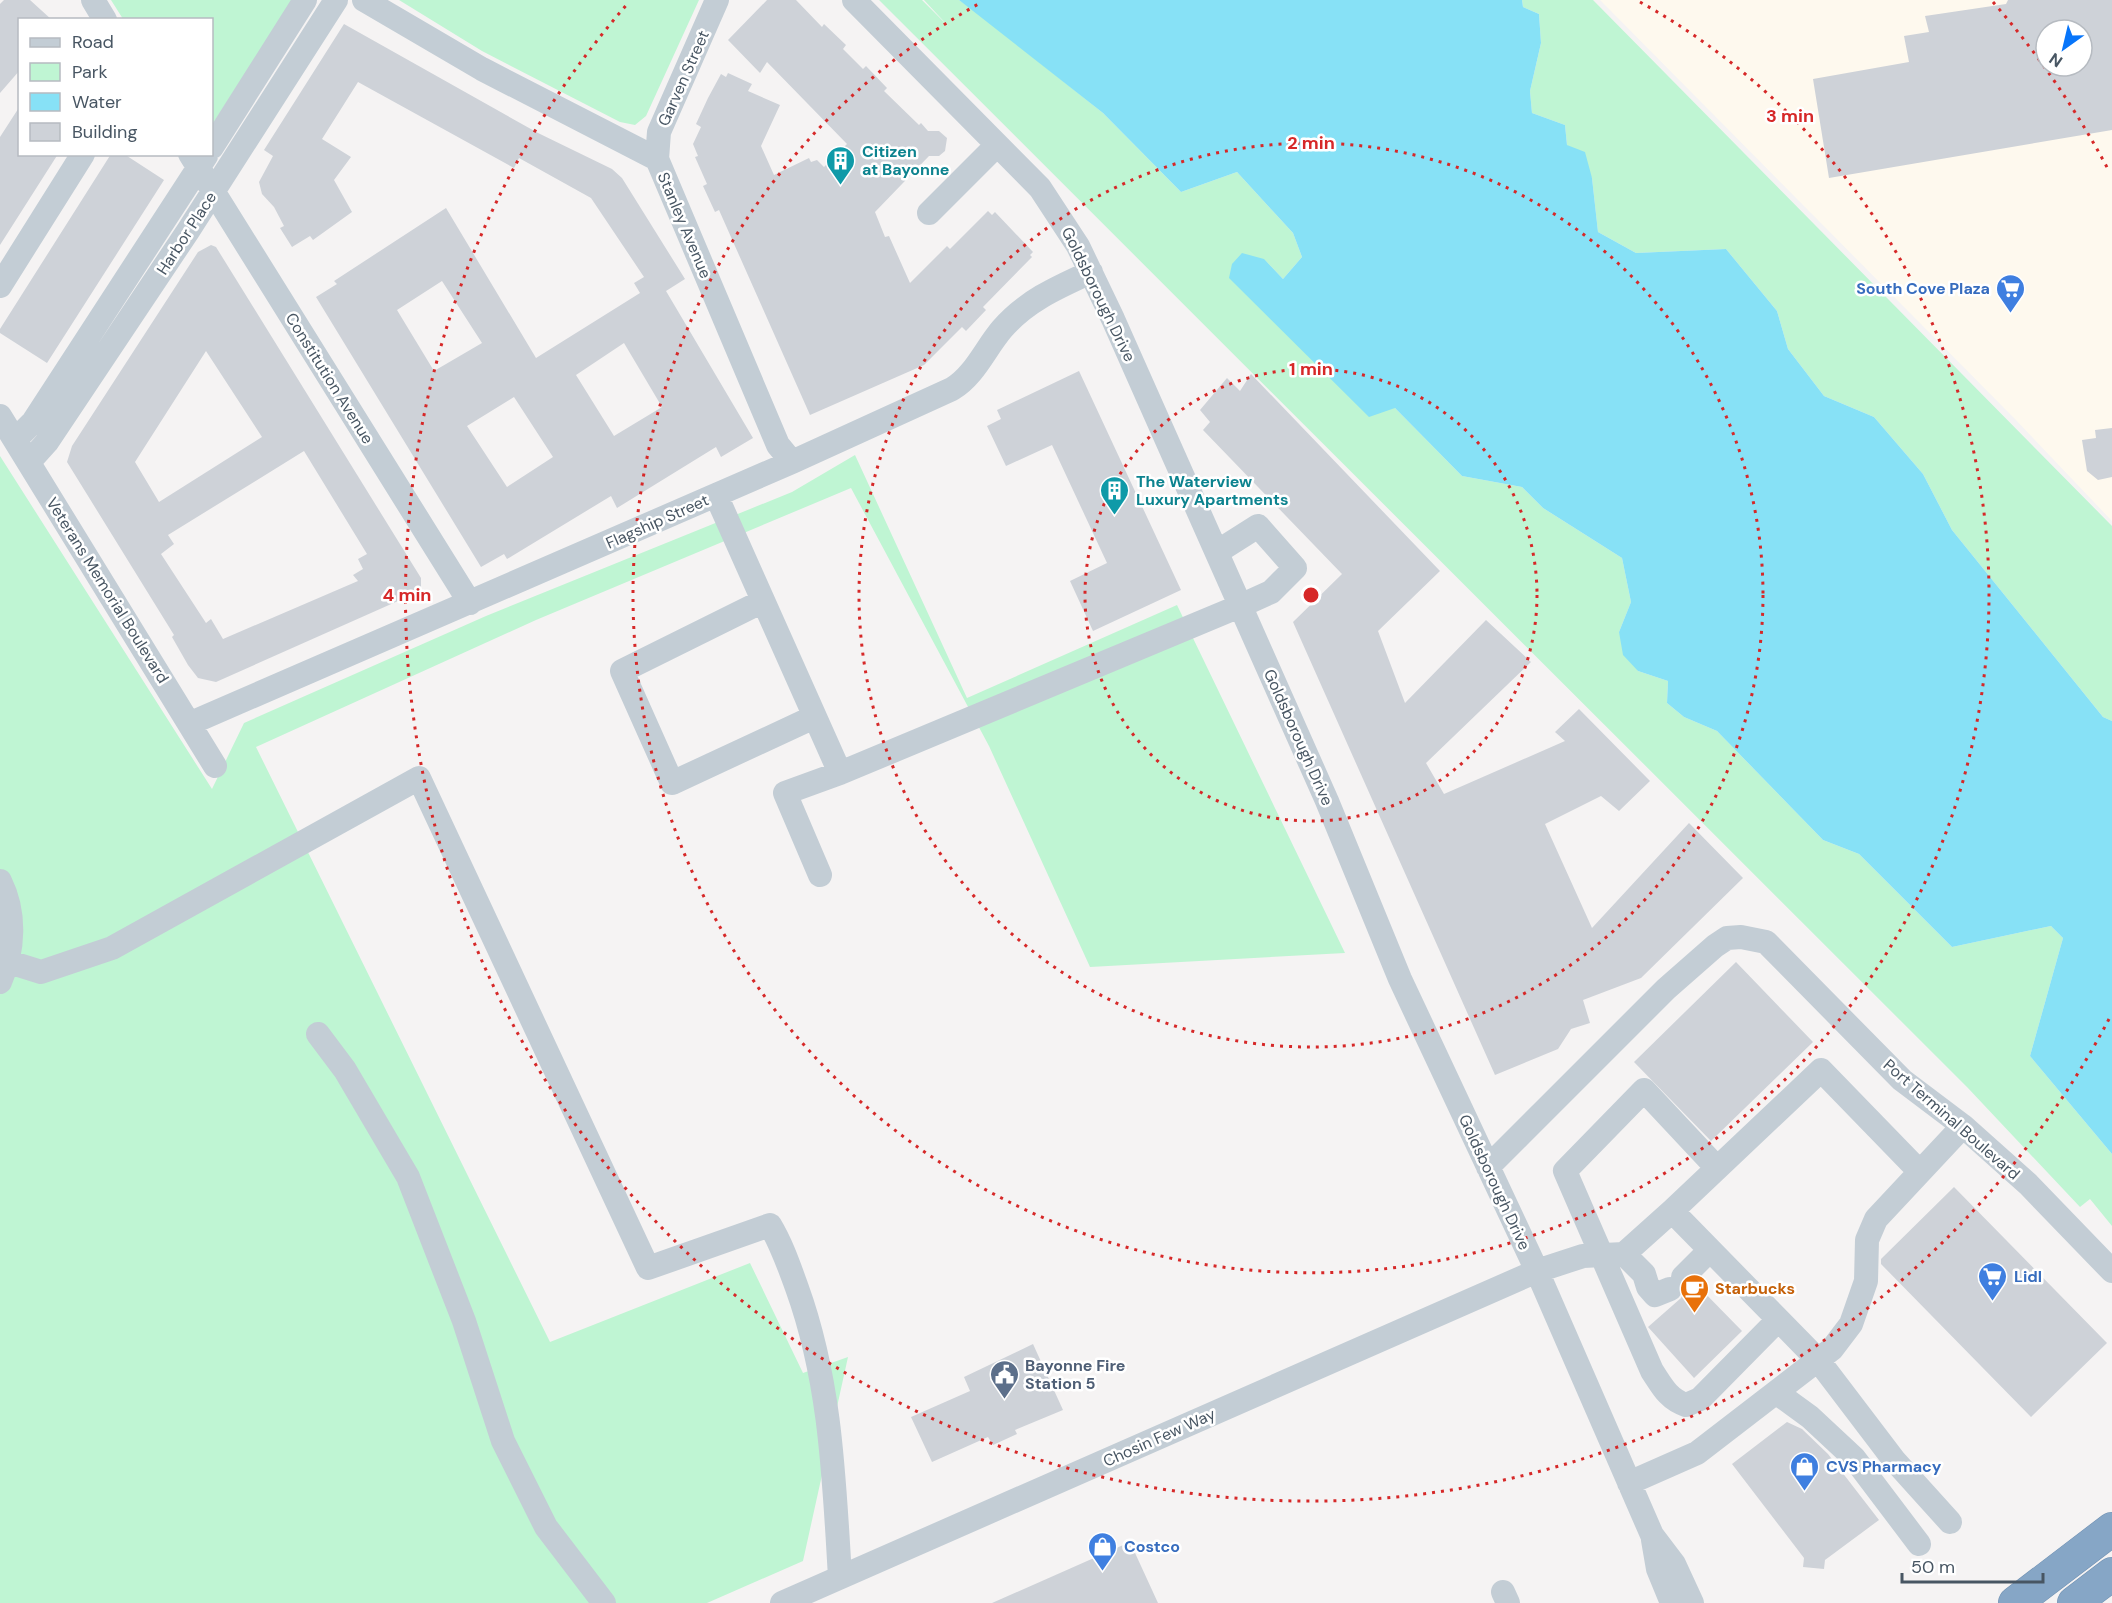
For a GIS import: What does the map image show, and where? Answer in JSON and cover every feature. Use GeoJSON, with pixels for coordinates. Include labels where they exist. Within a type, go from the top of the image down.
{"type":"FeatureCollection","features":[{"type":"Feature","properties":{"kind":"highway"},"geometry":{"type":"LineString","coordinates":[[2015,1603],[2112,1529]]}},
{"type":"Feature","properties":{"kind":"highway"},"geometry":{"type":"LineString","coordinates":[[2074,1603],[2112,1574]]}},
{"type":"Feature","properties":{"kind":"street"},"geometry":{"type":"LineString","coordinates":[[93,0],[104,18]]}},
{"type":"Feature","properties":{"kind":"street"},"geometry":{"type":"LineString","coordinates":[[213,145],[305,0]]}},
{"type":"Feature","properties":{"kind":"street","name":"Harbor Place"},"geometry":{"type":"LineString","coordinates":[[29,462],[47,442],[336,0]]}},
{"type":"Feature","properties":{"kind":"street","name":"Stanley Avenue"},"geometry":{"type":"LineString","coordinates":[[364,0],[482,69],[657,159],[778,445],[792,462]]}},
{"type":"Feature","properties":{"kind":"street","name":"Garven Street"},"geometry":{"type":"LineString","coordinates":[[657,159],[659,132],[717,0]]}},
{"type":"Feature","properties":{"kind":"street","name":"Goldsborough Drive"},"geometry":{"type":"LineString","coordinates":[[854,0],[1049,199],[1091,272],[1328,801],[1400,979],[1537,1271],[1652,1535],[1674,1564],[1692,1603]]}},
{"type":"Feature","properties":{"kind":"street"},"geometry":{"type":"LineString","coordinates":[[929,213],[997,145]]}},
{"type":"Feature","properties":{"kind":"street"},"geometry":{"type":"LineString","coordinates":[[0,286],[82,156]]}},
{"type":"Feature","properties":{"kind":"street","name":"Harbor Place"},"geometry":{"type":"LineString","coordinates":[[15,440],[33,422],[199,159]]}},
{"type":"Feature","properties":{"kind":"street","name":"Constitution Avenue"},"geometry":{"type":"LineString","coordinates":[[199,159],[213,191],[470,603]]}},
{"type":"Feature","properties":{"kind":"street","name":"Flagship Street"},"geometry":{"type":"LineString","coordinates":[[191,723],[792,462],[960,384],[1001,330],[1022,310],[1043,295],[1091,272]]}},
{"type":"Feature","properties":{"kind":"street","name":"Veterans Memorial Boulevard"},"geometry":{"type":"LineString","coordinates":[[0,416],[191,723],[215,766]]}},
{"type":"Feature","properties":{"kind":"street"},"geometry":{"type":"LineString","coordinates":[[716,495],[840,773]]}},
{"type":"Feature","properties":{"kind":"street"},"geometry":{"type":"LineString","coordinates":[[820,875],[785,793],[840,773],[1240,606],[1271,592],[1295,568],[1258,526],[1217,552]]}},
{"type":"Feature","properties":{"kind":"street"},"geometry":{"type":"LineString","coordinates":[[763,601],[622,670],[672,783],[814,717]]}},
{"type":"Feature","properties":{"kind":"street"},"geometry":{"type":"LineString","coordinates":[[0,881],[6,894],[12,932],[4,972],[41,972],[112,948],[419,778],[648,1268],[770,1225],[781,1244],[811,1327],[831,1425],[840,1577]]}},
{"type":"Feature","properties":{"kind":"street","name":"Port Terminal Boulevard"},"geometry":{"type":"LineString","coordinates":[[1488,1167],[1672,983],[1715,946],[1727,938],[1741,937],[1766,942],[1902,1080],[1963,1126],[2028,1184],[2112,1271]]}},
{"type":"Feature","properties":{"kind":"street"},"geometry":{"type":"LineString","coordinates":[[318,1034],[345,1070],[408,1177],[464,1321],[503,1441],[512,1460],[546,1527],[604,1603]]}},
{"type":"Feature","properties":{"kind":"street"},"geometry":{"type":"LineString","coordinates":[[1710,1250],[1677,1283],[1655,1295],[1648,1287],[1644,1274],[1624,1254],[1821,1070],[1920,1173]]}},
{"type":"Feature","properties":{"kind":"street"},"geometry":{"type":"LineString","coordinates":[[1717,1168],[1644,1090],[1565,1171],[1587,1218],[1600,1256],[1652,1371],[1667,1395],[1677,1402],[1686,1405],[1700,1399],[1778,1320]]}},
{"type":"Feature","properties":{"kind":"street"},"geometry":{"type":"LineString","coordinates":[[1629,1484],[1698,1453],[1832,1349],[1851,1324],[1866,1281],[1867,1240],[1876,1219],[1963,1126]]}},
{"type":"Feature","properties":{"kind":"street"},"geometry":{"type":"LineString","coordinates":[[1672,1211],[1818,1360],[1894,1460],[1950,1522]]}},
{"type":"Feature","properties":{"kind":"street","name":"Chosin Few Way"},"geometry":{"type":"LineString","coordinates":[[782,1603],[1537,1271],[1583,1256],[1624,1254]]}},
{"type":"Feature","properties":{"kind":"street"},"geometry":{"type":"LineString","coordinates":[[1777,1393],[1810,1417],[1854,1458],[1919,1544]]}},
{"type":"Feature","properties":{"kind":"street","name":"Goldsborough Drive"},"geometry":{"type":"LineString","coordinates":[[1652,1535],[1658,1569],[1672,1603]]}},
{"type":"Feature","properties":{"kind":"shaded area","name":"South Cove Plaza"},"geometry":{"type":"Polygon","coordinates":[[[1600,0],[2112,0],[2112,521],[2014,418],[1600,0]]]}},
{"type":"Feature","properties":{"kind":"green space"},"geometry":{"type":"Polygon","coordinates":[[[111,0],[293,0],[213,123],[213,18],[122,18],[111,0]]]}},
{"type":"Feature","properties":{"kind":"green space"},"geometry":{"type":"Polygon","coordinates":[[[399,0],[699,0],[646,116],[635,125],[620,122],[482,51],[399,0]]]}},
{"type":"Feature","properties":{"kind":"green space"},"geometry":{"type":"Polygon","coordinates":[[[879,0],[922,0],[950,28],[924,0],[959,0],[1103,113],[1181,192],[1237,172],[1293,233],[1302,257],[1283,279],[1264,259],[1395,408],[1462,476],[1522,487],[1543,508],[1622,558],[1631,602],[1619,632],[1638,671],[1668,681],[1667,703],[1684,717],[1717,731],[1823,840],[1859,854],[1952,947],[2051,926],[2063,938],[2030,1056],[2112,1154],[2112,1226],[2090,1199],[2080,1207],[1967,1087],[879,0]]]}},
{"type":"Feature","properties":{"kind":"green space"},"geometry":{"type":"Polygon","coordinates":[[[1522,0],[1593,0],[2112,526],[2112,721],[2103,717],[1952,530],[1923,474],[1874,417],[1824,396],[1788,349],[1777,311],[1726,249],[1636,253],[1598,232],[1592,178],[1567,145],[1565,125],[1532,113],[1530,91],[1541,43],[1539,14],[1523,7],[1522,0]]]}},
{"type":"Feature","properties":{"kind":"green space"},"geometry":{"type":"Polygon","coordinates":[[[855,455],[967,698],[1177,605],[1345,953],[1090,967],[989,746],[851,488],[536,620],[256,747],[550,1342],[750,1263],[803,1373],[848,1357],[803,1561],[707,1603],[0,1603],[0,456],[212,789],[244,723],[486,616],[792,492],[855,455]]]}},
{"type":"Feature","properties":{"kind":"water"},"geometry":{"type":"Polygon","coordinates":[[[959,0],[1522,0],[1523,7],[1539,14],[1541,43],[1530,91],[1532,113],[1565,125],[1567,145],[1585,152],[1592,178],[1598,232],[1636,253],[1726,249],[1777,311],[1788,349],[1824,396],[1874,417],[1923,474],[1952,530],[2103,717],[2112,721],[2112,1154],[2030,1056],[2063,938],[2051,926],[1952,947],[1859,854],[1823,840],[1717,731],[1684,717],[1667,703],[1668,681],[1638,671],[1623,655],[1619,632],[1631,602],[1622,558],[1543,508],[1522,487],[1462,476],[1395,408],[1369,417],[1229,278],[1232,264],[1242,253],[1264,259],[1283,279],[1302,257],[1293,233],[1237,172],[1181,192],[1103,113],[959,0]]]}},
{"type":"Feature","properties":{"kind":"building"},"geometry":{"type":"Polygon","coordinates":[[[4,0],[30,0],[50,18],[18,18],[18,72],[0,93],[0,4],[4,0]]]}},
{"type":"Feature","properties":{"kind":"building","name":"Citizen at Bayonne"},"geometry":{"type":"Polygon","coordinates":[[[767,0],[796,0],[822,27],[824,24],[846,45],[843,49],[863,69],[866,66],[887,88],[884,91],[919,125],[921,123],[928,131],[939,131],[947,138],[945,151],[939,156],[929,156],[875,212],[885,237],[889,236],[910,283],[947,246],[950,249],[988,211],[992,215],[995,212],[1033,252],[1030,255],[1032,257],[983,307],[986,310],[966,331],[962,327],[924,365],[810,415],[719,210],[715,212],[703,186],[707,184],[695,157],[698,156],[693,144],[701,127],[696,124],[708,98],[721,74],[726,77],[728,73],[752,84],[748,91],[780,105],[761,146],[774,175],[809,158],[811,162],[817,160],[824,167],[847,144],[767,62],[760,73],[728,40],[767,0]]]}},
{"type":"Feature","properties":{"kind":"building"},"geometry":{"type":"Polygon","coordinates":[[[2008,0],[2112,0],[2112,130],[1829,178],[1813,79],[1909,62],[1904,36],[1929,32],[1925,16],[2006,4],[2008,0]]]}},
{"type":"Feature","properties":{"kind":"building"},"geometry":{"type":"Polygon","coordinates":[[[344,24],[538,133],[612,169],[622,178],[685,279],[666,291],[753,438],[721,457],[716,447],[617,508],[611,496],[507,559],[504,554],[481,567],[316,297],[337,284],[334,281],[446,208],[536,358],[640,293],[634,283],[644,277],[591,198],[519,158],[514,168],[358,82],[322,139],[351,157],[334,180],[352,212],[313,240],[310,236],[292,247],[280,228],[284,226],[274,207],[262,194],[259,182],[273,156],[264,150],[344,24]],[[442,281],[397,310],[434,371],[482,343],[442,281]],[[624,343],[576,375],[614,436],[662,407],[624,343]],[[514,397],[467,426],[507,487],[553,457],[514,397]]]}},
{"type":"Feature","properties":{"kind":"building"},"geometry":{"type":"Polygon","coordinates":[[[18,109],[18,156],[57,156],[0,245],[0,137],[18,109]]]}},
{"type":"Feature","properties":{"kind":"building"},"geometry":{"type":"Polygon","coordinates":[[[110,156],[127,156],[164,180],[47,363],[0,333],[0,329],[110,156]]]}},
{"type":"Feature","properties":{"kind":"building"},"geometry":{"type":"Polygon","coordinates":[[[211,245],[216,247],[421,578],[421,589],[416,593],[216,682],[198,678],[188,665],[172,637],[174,635],[67,462],[72,446],[198,252],[211,245]],[[206,351],[135,462],[159,502],[262,437],[206,351]],[[304,451],[168,535],[174,544],[161,554],[206,623],[211,619],[223,639],[358,581],[353,575],[363,569],[358,559],[367,554],[304,451]]]}},
{"type":"Feature","properties":{"kind":"building","name":"The Waterview Luxury Apartments"},"geometry":{"type":"Polygon","coordinates":[[[1079,371],[1181,590],[1093,631],[1070,581],[1107,563],[1052,445],[1006,466],[987,426],[1001,419],[997,410],[1079,371]]]}},
{"type":"Feature","properties":{"kind":"building"},"geometry":{"type":"Polygon","coordinates":[[[1251,374],[1440,571],[1378,631],[1405,703],[1486,620],[1531,662],[1426,763],[1444,794],[1565,741],[1555,732],[1579,709],[1650,781],[1619,811],[1601,796],[1545,824],[1592,928],[1689,823],[1743,878],[1641,978],[1583,1000],[1590,1023],[1571,1029],[1558,1049],[1495,1075],[1293,622],[1342,574],[1203,430],[1210,422],[1200,410],[1227,378],[1240,391],[1251,374]]]}},
{"type":"Feature","properties":{"kind":"building"},"geometry":{"type":"Polygon","coordinates":[[[2112,428],[2112,477],[2098,480],[2087,471],[2082,440],[2096,438],[2095,430],[2112,428]]]}},
{"type":"Feature","properties":{"kind":"building"},"geometry":{"type":"Polygon","coordinates":[[[1736,962],[1813,1042],[1711,1141],[1634,1062],[1736,962]]]}},
{"type":"Feature","properties":{"kind":"building","name":"Lidl"},"geometry":{"type":"Polygon","coordinates":[[[1954,1187],[2107,1343],[2031,1417],[1881,1264],[1881,1259],[1954,1187]]]}},
{"type":"Feature","properties":{"kind":"building","name":"Starbucks"},"geometry":{"type":"Polygon","coordinates":[[[1696,1284],[1742,1331],[1694,1378],[1648,1327],[1681,1298],[1684,1291],[1696,1284]]]}},
{"type":"Feature","properties":{"kind":"building","name":"Bayonne Fire Station 5"},"geometry":{"type":"Polygon","coordinates":[[[1033,1344],[1063,1410],[1015,1430],[1017,1434],[993,1445],[988,1437],[932,1462],[911,1417],[970,1391],[964,1377],[1033,1344]]]}},
{"type":"Feature","properties":{"kind":"building","name":"CVS Pharmacy"},"geometry":{"type":"Polygon","coordinates":[[[1787,1422],[1802,1429],[1828,1454],[1879,1520],[1825,1560],[1824,1569],[1803,1567],[1804,1558],[1732,1464],[1787,1422]]]}},
{"type":"Feature","properties":{"kind":"building","name":"Costco"},"geometry":{"type":"Polygon","coordinates":[[[1130,1542],[1158,1603],[992,1603],[1130,1542]]]}},
{"type":"Feature","properties":{"kind":"place","name":"Citizen at Bayonne"},"geometry":{"type":"Point","coordinates":[841,186]}},
{"type":"Feature","properties":{"kind":"place","name":"South Cove Plaza"},"geometry":{"type":"Point","coordinates":[2011,314]}},
{"type":"Feature","properties":{"kind":"place","name":"The Waterview Luxury Apartments"},"geometry":{"type":"Point","coordinates":[1115,516]}},
{"type":"Feature","properties":{"kind":"place","name":"Lidl"},"geometry":{"type":"Point","coordinates":[1993,1302]}},
{"type":"Feature","properties":{"kind":"place","name":"Starbucks"},"geometry":{"type":"Point","coordinates":[1694,1314]}},
{"type":"Feature","properties":{"kind":"place","name":"Bayonne Fire Station 5"},"geometry":{"type":"Point","coordinates":[1004,1400]}},
{"type":"Feature","properties":{"kind":"place","name":"CVS Pharmacy"},"geometry":{"type":"Point","coordinates":[1805,1492]}},
{"type":"Feature","properties":{"kind":"place","name":"Costco"},"geometry":{"type":"Point","coordinates":[1103,1572]}}]}
